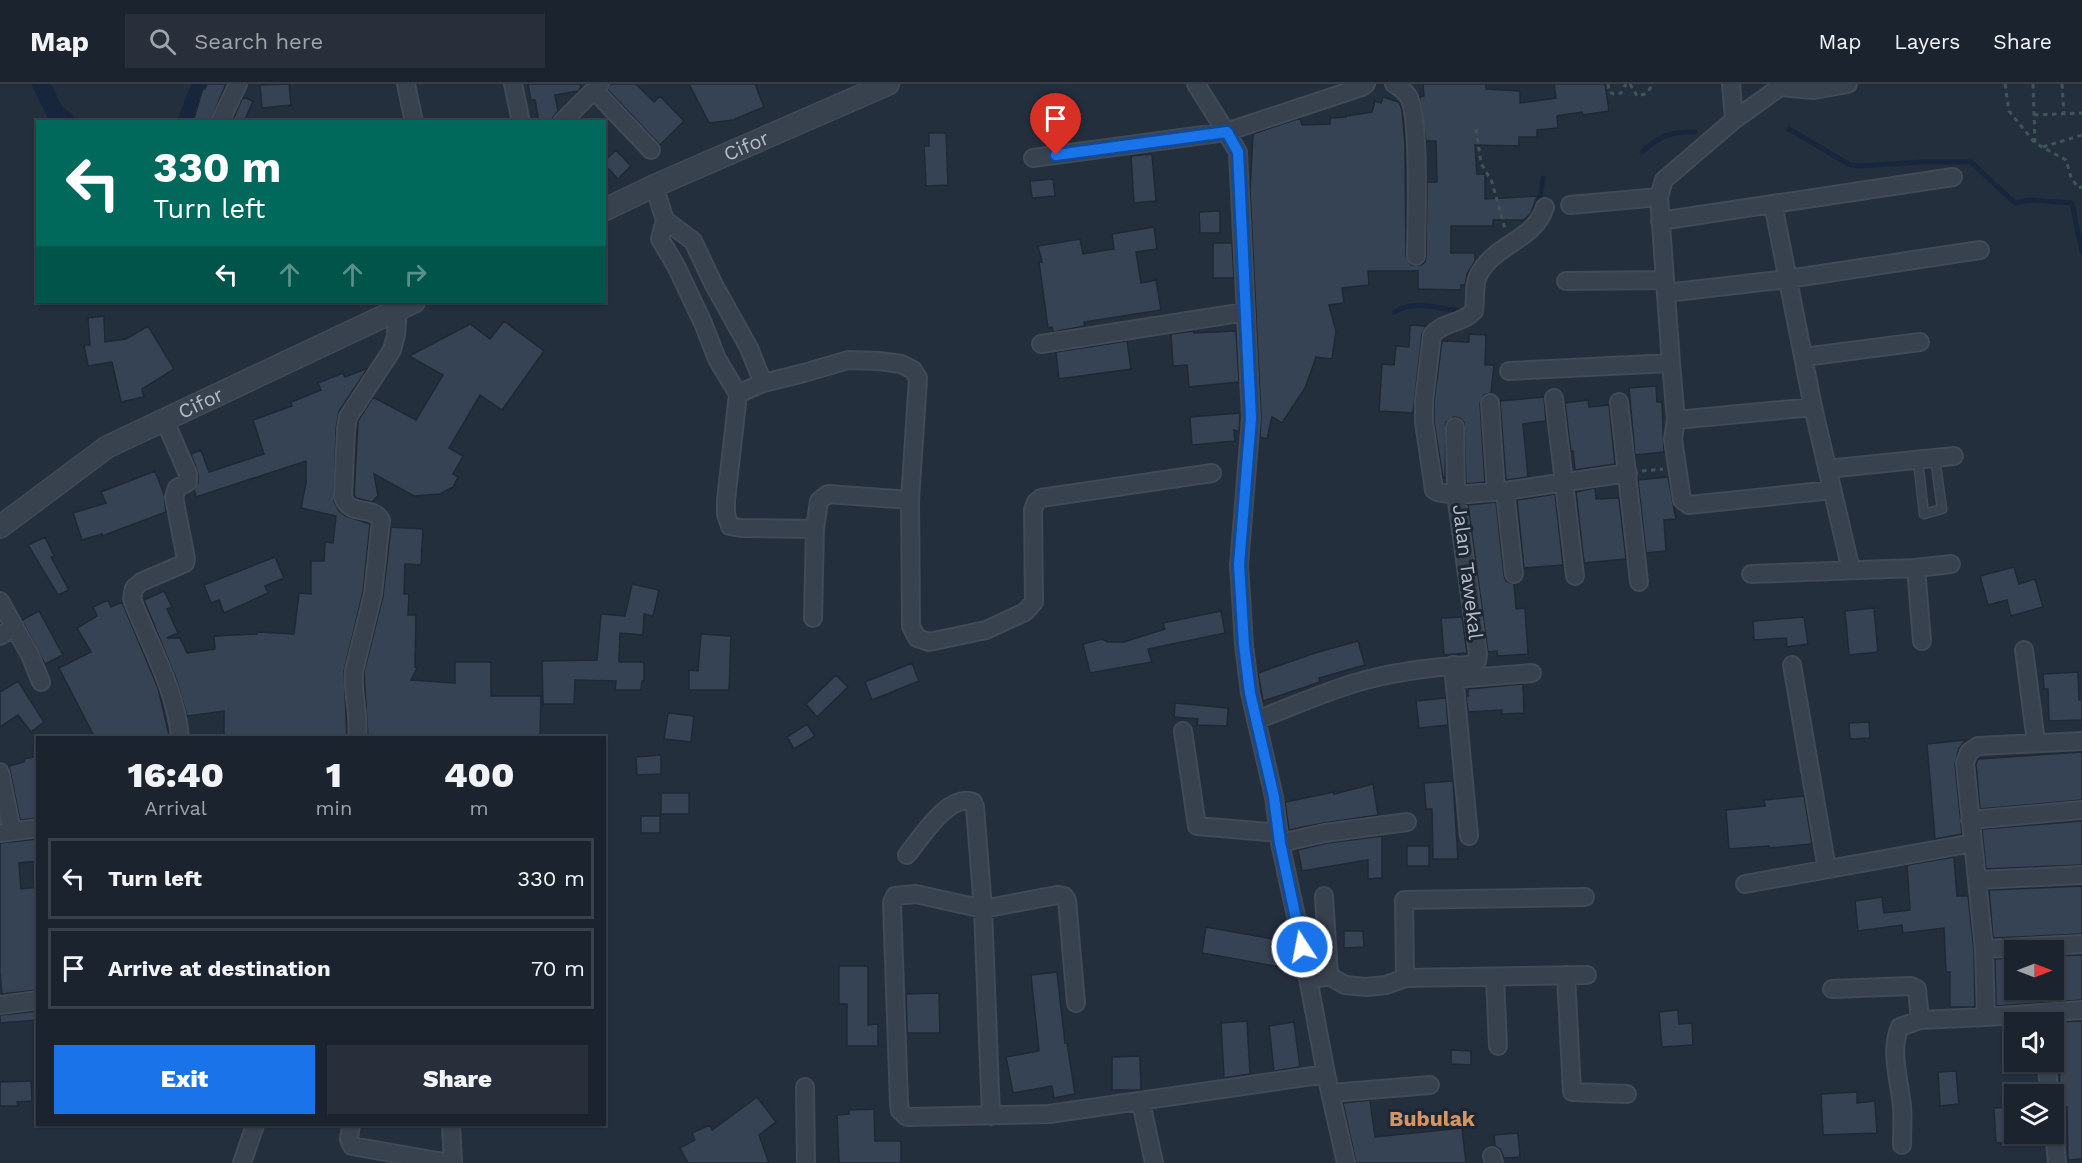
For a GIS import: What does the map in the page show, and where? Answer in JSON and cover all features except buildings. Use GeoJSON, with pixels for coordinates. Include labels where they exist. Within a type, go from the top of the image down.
{"type":"FeatureCollection","features":[{"type":"Feature","properties":{"kind":"street"},"geometry":{"type":"LineString","coordinates":[[221,120],[238,84]]}},
{"type":"Feature","properties":{"kind":"street"},"geometry":{"type":"LineString","coordinates":[[406,84],[414,120]]}},
{"type":"Feature","properties":{"kind":"street"},"geometry":{"type":"LineString","coordinates":[[513,84],[520,120]]}},
{"type":"Feature","properties":{"kind":"street","name":"Cifor"},"geometry":{"type":"LineString","coordinates":[[606,209],[888,84]]}},
{"type":"Feature","properties":{"kind":"street"},"geometry":{"type":"LineString","coordinates":[[1196,84],[1238,152],[1251,418],[1239,565],[1244,645],[1250,693],[1274,797],[1326,1074],[1347,1163]]}},
{"type":"Feature","properties":{"kind":"street"},"geometry":{"type":"LineString","coordinates":[[1033,159],[1227,132],[1366,84]]}},
{"type":"Feature","properties":{"kind":"street"},"geometry":{"type":"LineString","coordinates":[[1394,84],[1408,96],[1413,108],[1416,256]]}},
{"type":"Feature","properties":{"kind":"street"},"geometry":{"type":"LineString","coordinates":[[1731,84],[1734,120]]}},
{"type":"Feature","properties":{"kind":"street"},"geometry":{"type":"LineString","coordinates":[[1832,490],[1689,505],[1682,500],[1673,439],[1676,420],[1659,197],[1664,180],[1734,120],[1781,86],[1814,90],[1848,84]]}},
{"type":"Feature","properties":{"kind":"street"},"geometry":{"type":"LineString","coordinates":[[564,120],[597,87],[651,150]]}},
{"type":"Feature","properties":{"kind":"street"},"geometry":{"type":"LineString","coordinates":[[1660,221],[1953,177]]}},
{"type":"Feature","properties":{"kind":"street"},"geometry":{"type":"LineString","coordinates":[[654,186],[665,220],[660,238],[703,323],[717,359],[738,394],[726,500],[727,520],[730,526],[741,528],[815,530]]}},
{"type":"Feature","properties":{"kind":"street"},"geometry":{"type":"LineString","coordinates":[[1570,205],[1659,197]]}},
{"type":"Feature","properties":{"kind":"street"},"geometry":{"type":"LineString","coordinates":[[1773,204],[1813,407],[1851,570]]}},
{"type":"Feature","properties":{"kind":"street"},"geometry":{"type":"LineString","coordinates":[[1455,427],[1456,495],[1434,490],[1424,422],[1424,401],[1432,335],[1444,325],[1462,321],[1474,311],[1477,281],[1485,266],[1512,242],[1529,232],[1540,220],[1545,207]]}},
{"type":"Feature","properties":{"kind":"street"},"geometry":{"type":"LineString","coordinates":[[665,220],[693,241],[748,348],[763,383]]}},
{"type":"Feature","properties":{"kind":"street"},"geometry":{"type":"LineString","coordinates":[[1566,281],[1665,287],[1788,279],[1980,250]]}},
{"type":"Feature","properties":{"kind":"street"},"geometry":{"type":"LineString","coordinates":[[357,736],[354,671],[373,594],[381,520],[369,511],[357,511],[345,502],[343,497],[345,429],[348,417],[392,350],[406,305]]}},
{"type":"Feature","properties":{"kind":"street","name":"Cifor"},"geometry":{"type":"LineString","coordinates":[[0,526],[107,447],[406,305]]}},
{"type":"Feature","properties":{"kind":"street"},"geometry":{"type":"LineString","coordinates":[[1041,344],[1245,312]]}},
{"type":"Feature","properties":{"kind":"street"},"geometry":{"type":"LineString","coordinates":[[1804,357],[1920,342]]}},
{"type":"Feature","properties":{"kind":"street"},"geometry":{"type":"LineString","coordinates":[[738,394],[763,383],[848,360],[901,364],[913,370],[918,378],[909,500],[911,626],[917,638],[929,642],[986,630],[1025,612],[1034,602],[1033,510],[1036,502],[1041,498],[1212,473]]}},
{"type":"Feature","properties":{"kind":"street"},"geometry":{"type":"LineString","coordinates":[[1509,371],[1671,363]]}},
{"type":"Feature","properties":{"kind":"street"},"geometry":{"type":"LineString","coordinates":[[1554,398],[1575,576]]}},
{"type":"Feature","properties":{"kind":"street"},"geometry":{"type":"LineString","coordinates":[[1619,402],[1639,582]]}},
{"type":"Feature","properties":{"kind":"street"},"geometry":{"type":"LineString","coordinates":[[1490,403],[1500,492],[1514,574]]}},
{"type":"Feature","properties":{"kind":"street"},"geometry":{"type":"LineString","coordinates":[[1676,420],[1813,407]]}},
{"type":"Feature","properties":{"kind":"street"},"geometry":{"type":"LineString","coordinates":[[165,421],[188,474],[188,482],[177,488],[174,497],[186,559],[184,563],[141,582],[134,588],[132,599],[164,677],[178,720],[180,736]]}},
{"type":"Feature","properties":{"kind":"street"},"geometry":{"type":"LineString","coordinates":[[1827,470],[1954,456]]}},
{"type":"Feature","properties":{"kind":"street","name":"Jalan Tawekal"},"geometry":{"type":"LineString","coordinates":[[1256,720],[1353,684],[1411,670],[1454,672],[1475,663],[1478,657],[1456,495],[1500,492],[1628,473]]}},
{"type":"Feature","properties":{"kind":"street"},"geometry":{"type":"LineString","coordinates":[[813,618],[815,530],[819,501],[828,494],[909,500]]}},
{"type":"Feature","properties":{"kind":"street"},"geometry":{"type":"LineString","coordinates":[[1751,574],[1916,568],[1951,564]]}},
{"type":"Feature","properties":{"kind":"street"},"geometry":{"type":"LineString","coordinates":[[1916,568],[1922,641]]}},
{"type":"Feature","properties":{"kind":"street"},"geometry":{"type":"LineString","coordinates":[[0,601],[41,682]]}},
{"type":"Feature","properties":{"kind":"street"},"geometry":{"type":"LineString","coordinates":[[0,636],[15,627]]}},
{"type":"Feature","properties":{"kind":"street"},"geometry":{"type":"LineString","coordinates":[[2024,650],[2036,742]]}},
{"type":"Feature","properties":{"kind":"street"},"geometry":{"type":"LineString","coordinates":[[1792,665],[1827,869]]}},
{"type":"Feature","properties":{"kind":"street"},"geometry":{"type":"LineString","coordinates":[[1469,836],[1454,672],[1532,673]]}},
{"type":"Feature","properties":{"kind":"street"},"geometry":{"type":"LineString","coordinates":[[1184,731],[1197,826],[1280,838],[1407,822]]}},
{"type":"Feature","properties":{"kind":"street"},"geometry":{"type":"LineString","coordinates":[[1986,1017],[1978,880],[1965,763],[1969,752],[1978,746],[2082,741]]}},
{"type":"Feature","properties":{"kind":"street"},"geometry":{"type":"LineString","coordinates":[[0,772],[6,832],[36,828]]}},
{"type":"Feature","properties":{"kind":"street"},"geometry":{"type":"LineString","coordinates":[[907,855],[941,812],[959,802],[966,800],[973,802],[983,909],[991,1116]]}},
{"type":"Feature","properties":{"kind":"street"},"geometry":{"type":"LineString","coordinates":[[1970,820],[2082,810]]}},
{"type":"Feature","properties":{"kind":"street"},"geometry":{"type":"LineString","coordinates":[[1745,884],[1973,843]]}},
{"type":"Feature","properties":{"kind":"street"},"geometry":{"type":"LineString","coordinates":[[1978,880],[2082,875]]}},
{"type":"Feature","properties":{"kind":"street"},"geometry":{"type":"LineString","coordinates":[[1076,1003],[1067,900],[1064,896],[1057,895],[983,909],[916,894],[895,896],[892,903],[898,1103],[900,1111],[907,1117],[1040,1115],[1326,1074]]}},
{"type":"Feature","properties":{"kind":"street"},"geometry":{"type":"LineString","coordinates":[[1324,896],[1329,976]]}},
{"type":"Feature","properties":{"kind":"street"},"geometry":{"type":"LineString","coordinates":[[1405,978],[1404,900],[1585,897]]}},
{"type":"Feature","properties":{"kind":"street"},"geometry":{"type":"LineString","coordinates":[[1983,949],[2082,944]]}},
{"type":"Feature","properties":{"kind":"street"},"geometry":{"type":"LineString","coordinates":[[1566,975],[1572,1092],[1627,1094]]}},
{"type":"Feature","properties":{"kind":"street"},"geometry":{"type":"LineString","coordinates":[[1309,980],[1329,976],[1345,985],[1366,987],[1386,985],[1405,978],[1587,975]]}},
{"type":"Feature","properties":{"kind":"street"},"geometry":{"type":"LineString","coordinates":[[1495,977],[1498,1046]]}},
{"type":"Feature","properties":{"kind":"street"},"geometry":{"type":"LineString","coordinates":[[1832,988],[1911,986],[1917,989],[1920,1020]]}},
{"type":"Feature","properties":{"kind":"street"},"geometry":{"type":"LineString","coordinates":[[0,1005],[36,1000]]}},
{"type":"Feature","properties":{"kind":"street"},"geometry":{"type":"LineString","coordinates":[[2064,1014],[2082,1010]]}},
{"type":"Feature","properties":{"kind":"street"},"geometry":{"type":"LineString","coordinates":[[1902,1145],[1902,1108],[1895,1053],[1896,1038],[1900,1027],[1920,1020],[2004,1017]]}},
{"type":"Feature","properties":{"kind":"street"},"geometry":{"type":"LineString","coordinates":[[1331,1093],[1430,1085]]}},
{"type":"Feature","properties":{"kind":"street"},"geometry":{"type":"LineString","coordinates":[[805,1088],[806,1163]]}},
{"type":"Feature","properties":{"kind":"street"},"geometry":{"type":"LineString","coordinates":[[1142,1102],[1154,1163]]}},
{"type":"Feature","properties":{"kind":"street"},"geometry":{"type":"LineString","coordinates":[[242,1163],[255,1126]]}},
{"type":"Feature","properties":{"kind":"street"},"geometry":{"type":"LineString","coordinates":[[351,1126],[349,1140],[352,1146],[451,1163],[451,1126]]}},
{"type":"Feature","properties":{"kind":"street"},"geometry":{"type":"LineString","coordinates":[[2055,1144],[2057,1163]]}},
{"type":"Feature","properties":{"kind":"lane"},"geometry":{"type":"LineString","coordinates":[[1918,460],[1924,514],[1942,509],[1935,458]]}},
{"type":"Feature","properties":{"kind":"path"},"geometry":{"type":"LineString","coordinates":[[1608,84],[1609,92],[1614,94],[1621,93],[1628,84],[1638,96],[1645,94],[1654,84]]}},
{"type":"Feature","properties":{"kind":"path"},"geometry":{"type":"LineString","coordinates":[[2005,84],[2009,111],[2035,143],[2066,160],[2071,177],[2078,188],[2082,187]]}},
{"type":"Feature","properties":{"kind":"path"},"geometry":{"type":"LineString","coordinates":[[2033,84],[2035,143]]}},
{"type":"Feature","properties":{"kind":"path"},"geometry":{"type":"LineString","coordinates":[[2062,84],[2064,114]]}},
{"type":"Feature","properties":{"kind":"path"},"geometry":{"type":"LineString","coordinates":[[2034,115],[2082,113]]}},
{"type":"Feature","properties":{"kind":"path"},"geometry":{"type":"LineString","coordinates":[[1476,129],[1481,163],[1492,182],[1506,234]]}},
{"type":"Feature","properties":{"kind":"path"},"geometry":{"type":"LineString","coordinates":[[2042,147],[2082,135]]}},
{"type":"Feature","properties":{"kind":"path"},"geometry":{"type":"LineString","coordinates":[[1628,473],[1664,469]]}},
{"type":"Feature","properties":{"kind":"waterway"},"geometry":{"type":"LineString","coordinates":[[41,84],[55,112],[65,120]]}},
{"type":"Feature","properties":{"kind":"waterway"},"geometry":{"type":"LineString","coordinates":[[187,120],[201,84]]}},
{"type":"Feature","properties":{"kind":"waterway"},"geometry":{"type":"LineString","coordinates":[[1789,129],[1850,165],[1971,162],[2015,203],[2030,200],[2072,203],[2082,252]]}},
{"type":"Feature","properties":{"kind":"waterway"},"geometry":{"type":"LineString","coordinates":[[1642,152],[1666,136],[1695,132]]}},
{"type":"Feature","properties":{"kind":"waterway"},"geometry":{"type":"LineString","coordinates":[[1539,207],[1543,178]]}},
{"type":"Feature","properties":{"kind":"waterway"},"geometry":{"type":"LineString","coordinates":[[1395,312],[1412,306],[1466,311]]}},
{"type":"Feature","properties":{"kind":"district","name":"Bubulak"},"geometry":{"type":"Point","coordinates":[1432,1119]}},
{"type":"Feature","properties":{"kind":"route"},"geometry":{"type":"LineString","coordinates":[[1056,155],[1227,132],[1238,152],[1251,418],[1239,565],[1244,645],[1250,693],[1274,797],[1280,843],[1302,947]]}}]}
